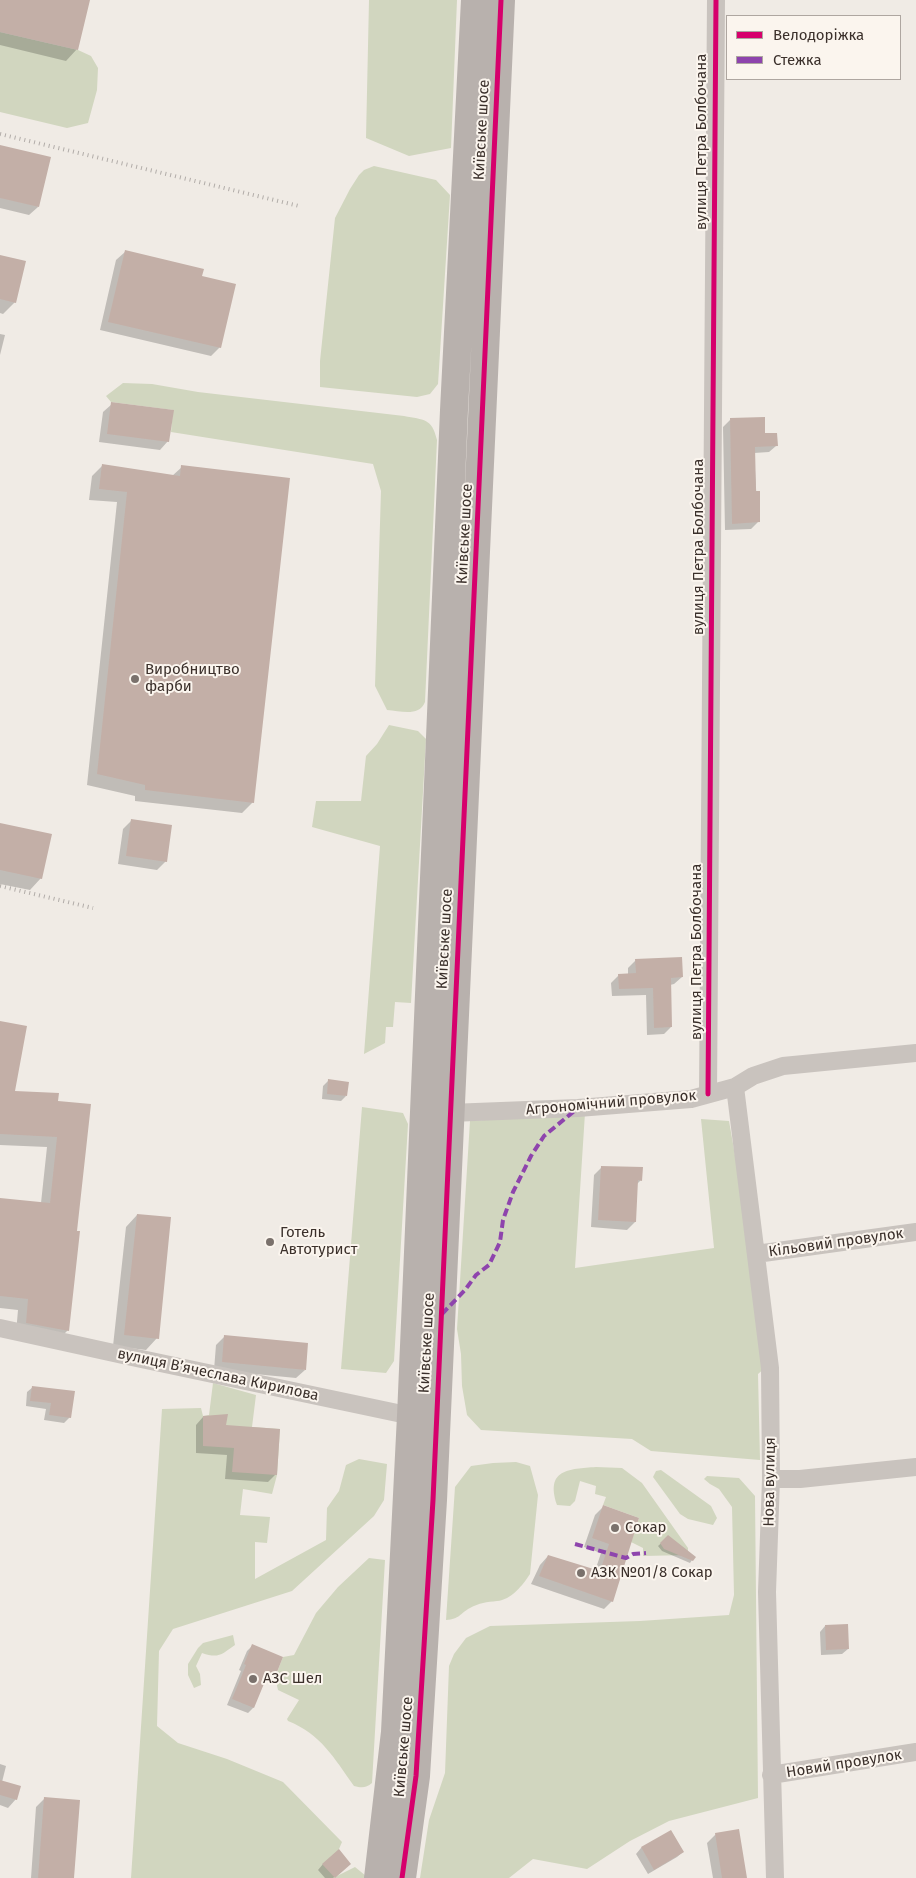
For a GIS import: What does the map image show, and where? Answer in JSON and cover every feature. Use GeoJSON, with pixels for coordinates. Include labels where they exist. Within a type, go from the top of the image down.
{"type":"FeatureCollection","features":[{"type":"Feature","properties":{"kind":"main road"},"geometry":{"type":"LineString","coordinates":[[378,1878],[395,1732],[424,1419],[453,419],[475,0]]}},
{"type":"Feature","properties":{"kind":"main road","name":"Київське шосе"},"geometry":{"type":"LineString","coordinates":[[402,1878],[416,1776],[426,1632],[424,1419],[450,1114],[501,0]]}},
{"type":"Feature","properties":{"kind":"street","name":"вулиця Петра Болбочана"},"geometry":{"type":"LineString","coordinates":[[708,1094],[716,0]]}},
{"type":"Feature","properties":{"kind":"street","name":"Агрономічний провулок"},"geometry":{"type":"LineString","coordinates":[[450,1114],[578,1108],[691,1099],[735,1087],[753,1076],[783,1066],[916,1053]]}},
{"type":"Feature","properties":{"kind":"street","name":"Нова вулиця"},"geometry":{"type":"LineString","coordinates":[[735,1087],[770,1368],[771,1479],[768,1592],[775,1878]]}},
{"type":"Feature","properties":{"kind":"street","name":"Кільовий провулок"},"geometry":{"type":"LineString","coordinates":[[756,1254],[916,1232]]}},
{"type":"Feature","properties":{"kind":"street","name":"вулиця Вʼячеслава Кирилова"},"geometry":{"type":"LineString","coordinates":[[0,1328],[424,1419]]}},
{"type":"Feature","properties":{"kind":"street"},"geometry":{"type":"LineString","coordinates":[[771,1479],[800,1479],[916,1466]]}},
{"type":"Feature","properties":{"kind":"street","name":"Новий провулок"},"geometry":{"type":"LineString","coordinates":[[772,1775],[916,1752]]}},
{"type":"Feature","properties":{"kind":"green space"},"geometry":{"type":"Polygon","coordinates":[[[369,0],[457,0],[451,148],[409,156],[366,138],[369,0]]]}},
{"type":"Feature","properties":{"kind":"green space"},"geometry":{"type":"Polygon","coordinates":[[[0,32],[78,50],[91,56],[98,68],[97,90],[88,123],[67,128],[0,112],[0,32]]]}},
{"type":"Feature","properties":{"kind":"green space"},"geometry":{"type":"Polygon","coordinates":[[[374,166],[436,180],[450,195],[438,384],[430,394],[417,397],[320,387],[320,361],[335,218],[359,175],[364,170],[374,166]]]}},
{"type":"Feature","properties":{"kind":"green space"},"geometry":{"type":"Polygon","coordinates":[[[123,383],[152,384],[198,392],[404,416],[426,421],[430,424],[437,440],[425,702],[422,707],[409,712],[387,710],[375,686],[381,491],[373,464],[171,432],[173,410],[111,402],[106,396],[123,383]]]}},
{"type":"Feature","properties":{"kind":"green space"},"geometry":{"type":"Polygon","coordinates":[[[389,725],[418,731],[426,739],[411,1003],[395,1002],[393,1027],[386,1027],[385,1043],[364,1054],[380,846],[312,827],[316,801],[361,801],[366,756],[377,744],[389,725]]]}},
{"type":"Feature","properties":{"kind":"green space"},"geometry":{"type":"Polygon","coordinates":[[[362,1107],[403,1113],[408,1124],[394,1361],[386,1373],[341,1369],[362,1107]]]}},
{"type":"Feature","properties":{"kind":"green space"},"geometry":{"type":"Polygon","coordinates":[[[585,1113],[575,1268],[714,1248],[701,1119],[729,1121],[753,1258],[765,1368],[758,1374],[760,1460],[651,1451],[632,1439],[481,1430],[467,1415],[462,1386],[461,1354],[457,1329],[470,1121],[585,1113]]]}},
{"type":"Feature","properties":{"kind":"green space"},"geometry":{"type":"Polygon","coordinates":[[[213,1383],[256,1395],[252,1427],[280,1429],[277,1475],[272,1494],[243,1489],[240,1515],[270,1517],[267,1543],[255,1542],[255,1579],[326,1540],[327,1508],[339,1491],[346,1465],[359,1459],[387,1464],[384,1500],[374,1516],[292,1591],[173,1629],[159,1651],[157,1726],[178,1743],[227,1759],[283,1782],[342,1842],[339,1849],[335,1877],[355,1867],[366,1876],[365,1878],[131,1878],[162,1409],[201,1408],[203,1416],[209,1415],[213,1383]]]}},
{"type":"Feature","properties":{"kind":"green space"},"geometry":{"type":"Polygon","coordinates":[[[516,1462],[530,1466],[538,1495],[530,1574],[520,1587],[507,1598],[477,1605],[457,1617],[446,1620],[455,1487],[471,1466],[516,1462]]]}},
{"type":"Feature","properties":{"kind":"green space"},"geometry":{"type":"Polygon","coordinates":[[[596,1467],[622,1468],[642,1483],[688,1548],[688,1555],[643,1556],[643,1548],[631,1542],[639,1518],[603,1505],[606,1497],[595,1494],[596,1486],[580,1481],[575,1501],[570,1506],[557,1505],[554,1484],[562,1473],[569,1470],[596,1467]]]}},
{"type":"Feature","properties":{"kind":"green space"},"geometry":{"type":"Polygon","coordinates":[[[661,1470],[711,1506],[717,1518],[713,1525],[688,1519],[680,1514],[653,1477],[656,1471],[661,1470]]]}},
{"type":"Feature","properties":{"kind":"green space"},"geometry":{"type":"Polygon","coordinates":[[[707,1476],[739,1478],[755,1496],[758,1798],[669,1821],[630,1841],[587,1869],[533,1859],[509,1878],[420,1878],[429,1820],[445,1773],[449,1666],[454,1654],[466,1638],[490,1626],[640,1621],[729,1615],[734,1595],[732,1507],[719,1489],[704,1479],[707,1476]]]}},
{"type":"Feature","properties":{"kind":"green space"},"geometry":{"type":"Polygon","coordinates":[[[369,1558],[385,1560],[372,1783],[362,1787],[354,1786],[318,1740],[299,1726],[288,1721],[287,1719],[299,1700],[278,1690],[275,1677],[283,1657],[294,1655],[316,1613],[338,1587],[369,1558]]]}},
{"type":"Feature","properties":{"kind":"green space"},"geometry":{"type":"Polygon","coordinates":[[[233,1635],[235,1645],[223,1653],[212,1656],[202,1653],[196,1666],[200,1674],[201,1685],[194,1688],[188,1675],[188,1664],[198,1648],[203,1643],[233,1635]]]}},
{"type":"Feature","properties":{"kind":"building"},"geometry":{"type":"Polygon","coordinates":[[[0,0],[90,0],[78,50],[0,32],[0,0]]]}},
{"type":"Feature","properties":{"kind":"building"},"geometry":{"type":"Polygon","coordinates":[[[0,145],[51,157],[39,207],[0,198],[0,145]]]}},
{"type":"Feature","properties":{"kind":"building"},"geometry":{"type":"Polygon","coordinates":[[[125,250],[204,269],[202,276],[236,284],[221,348],[108,322],[125,250]]]}},
{"type":"Feature","properties":{"kind":"building"},"geometry":{"type":"Polygon","coordinates":[[[0,255],[26,261],[16,303],[0,299],[0,255]]]}},
{"type":"Feature","properties":{"kind":"building"},"geometry":{"type":"Polygon","coordinates":[[[111,402],[174,410],[169,442],[107,434],[111,402]]]}},
{"type":"Feature","properties":{"kind":"building"},"geometry":{"type":"Polygon","coordinates":[[[765,417],[765,433],[777,433],[778,446],[755,447],[756,491],[760,491],[760,522],[732,524],[730,418],[765,417]]]}},
{"type":"Feature","properties":{"kind":"building"},"geometry":{"type":"Polygon","coordinates":[[[102,464],[180,476],[181,465],[290,478],[254,803],[145,790],[145,785],[97,774],[127,492],[99,489],[102,464]]]}},
{"type":"Feature","properties":{"kind":"building"},"geometry":{"type":"Polygon","coordinates":[[[131,819],[172,825],[167,862],[126,856],[131,819]]]}},
{"type":"Feature","properties":{"kind":"building"},"geometry":{"type":"Polygon","coordinates":[[[0,823],[52,834],[42,879],[0,870],[0,823]]]}},
{"type":"Feature","properties":{"kind":"building"},"geometry":{"type":"Polygon","coordinates":[[[682,957],[683,977],[671,978],[672,1027],[654,1028],[653,988],[619,989],[618,974],[636,973],[635,959],[682,957]]]}},
{"type":"Feature","properties":{"kind":"building"},"geometry":{"type":"Polygon","coordinates":[[[0,1021],[27,1026],[15,1091],[59,1093],[58,1101],[91,1104],[77,1231],[80,1231],[69,1331],[26,1323],[28,1299],[0,1296],[0,1198],[50,1203],[57,1137],[0,1134],[0,1021]]]}},
{"type":"Feature","properties":{"kind":"building"},"geometry":{"type":"Polygon","coordinates":[[[328,1079],[349,1082],[347,1096],[327,1094],[328,1079]]]}},
{"type":"Feature","properties":{"kind":"building"},"geometry":{"type":"Polygon","coordinates":[[[601,1166],[643,1167],[642,1181],[638,1180],[636,1222],[598,1220],[601,1166]]]}},
{"type":"Feature","properties":{"kind":"building"},"geometry":{"type":"Polygon","coordinates":[[[137,1214],[171,1217],[159,1339],[124,1335],[137,1214]]]}},
{"type":"Feature","properties":{"kind":"building"},"geometry":{"type":"Polygon","coordinates":[[[224,1335],[308,1343],[306,1370],[222,1362],[224,1335]]]}},
{"type":"Feature","properties":{"kind":"building"},"geometry":{"type":"Polygon","coordinates":[[[32,1386],[75,1391],[71,1418],[49,1415],[51,1403],[30,1401],[32,1386]]]}},
{"type":"Feature","properties":{"kind":"building"},"geometry":{"type":"Polygon","coordinates":[[[228,1414],[226,1425],[280,1429],[277,1475],[232,1472],[234,1448],[203,1446],[203,1416],[228,1414]]]}},
{"type":"Feature","properties":{"kind":"building","name":"АЗК №01/8 Сокар"},"geometry":{"type":"Polygon","coordinates":[[[603,1505],[639,1518],[613,1602],[539,1576],[548,1555],[600,1571],[609,1544],[592,1538],[603,1505]]]}},
{"type":"Feature","properties":{"kind":"building"},"geometry":{"type":"Polygon","coordinates":[[[668,1535],[696,1557],[693,1561],[664,1549],[660,1543],[668,1535]]]}},
{"type":"Feature","properties":{"kind":"building"},"geometry":{"type":"Polygon","coordinates":[[[848,1624],[849,1649],[826,1650],[825,1625],[848,1624]]]}},
{"type":"Feature","properties":{"kind":"building"},"geometry":{"type":"Polygon","coordinates":[[[252,1644],[283,1657],[275,1677],[268,1674],[254,1708],[232,1699],[246,1665],[244,1664],[252,1644]]]}},
{"type":"Feature","properties":{"kind":"building"},"geometry":{"type":"Polygon","coordinates":[[[0,1780],[21,1786],[17,1800],[0,1795],[0,1780]]]}},
{"type":"Feature","properties":{"kind":"building"},"geometry":{"type":"Polygon","coordinates":[[[44,1797],[80,1800],[74,1878],[38,1878],[44,1797]]]}},
{"type":"Feature","properties":{"kind":"building"},"geometry":{"type":"Polygon","coordinates":[[[739,1829],[747,1878],[722,1878],[715,1833],[739,1829]]]}},
{"type":"Feature","properties":{"kind":"building"},"geometry":{"type":"Polygon","coordinates":[[[671,1830],[684,1852],[654,1870],[641,1847],[671,1830]]]}},
{"type":"Feature","properties":{"kind":"building"},"geometry":{"type":"Polygon","coordinates":[[[339,1849],[351,1864],[335,1878],[322,1864],[339,1849]]]}},
{"type":"Feature","properties":{"kind":"railway"},"geometry":{"type":"LineString","coordinates":[[0,134],[299,206]]}},
{"type":"Feature","properties":{"kind":"railway"},"geometry":{"type":"LineString","coordinates":[[0,886],[93,908]]}},
{"type":"Feature","properties":{"kind":"marked path"},"geometry":{"type":"LineString","coordinates":[[442,1314],[465,1290],[476,1275],[489,1265],[500,1242],[503,1220],[513,1192],[531,1156],[544,1136],[578,1108]]}},
{"type":"Feature","properties":{"kind":"marked path"},"geometry":{"type":"LineString","coordinates":[[575,1544],[626,1558],[633,1554],[646,1553]]}},
{"type":"Feature","properties":{"kind":"cycle path"},"geometry":{"type":"LineString","coordinates":[[402,1878],[416,1776],[433,1500],[501,0]]}},
{"type":"Feature","properties":{"kind":"cycle path"},"geometry":{"type":"LineString","coordinates":[[708,1094],[716,0]]}},
{"type":"Feature","properties":{"kind":"place","name":"Виробництво фарби"},"geometry":{"type":"Point","coordinates":[135,679]}},
{"type":"Feature","properties":{"kind":"place","name":"Готель Автотурист"},"geometry":{"type":"Point","coordinates":[270,1242]}},
{"type":"Feature","properties":{"kind":"place","name":"Сокар"},"geometry":{"type":"Point","coordinates":[615,1528]}},
{"type":"Feature","properties":{"kind":"place","name":"АЗК №01/8 Сокар"},"geometry":{"type":"Point","coordinates":[581,1573]}},
{"type":"Feature","properties":{"kind":"place","name":"АЗС Шел"},"geometry":{"type":"Point","coordinates":[253,1679]}}]}
